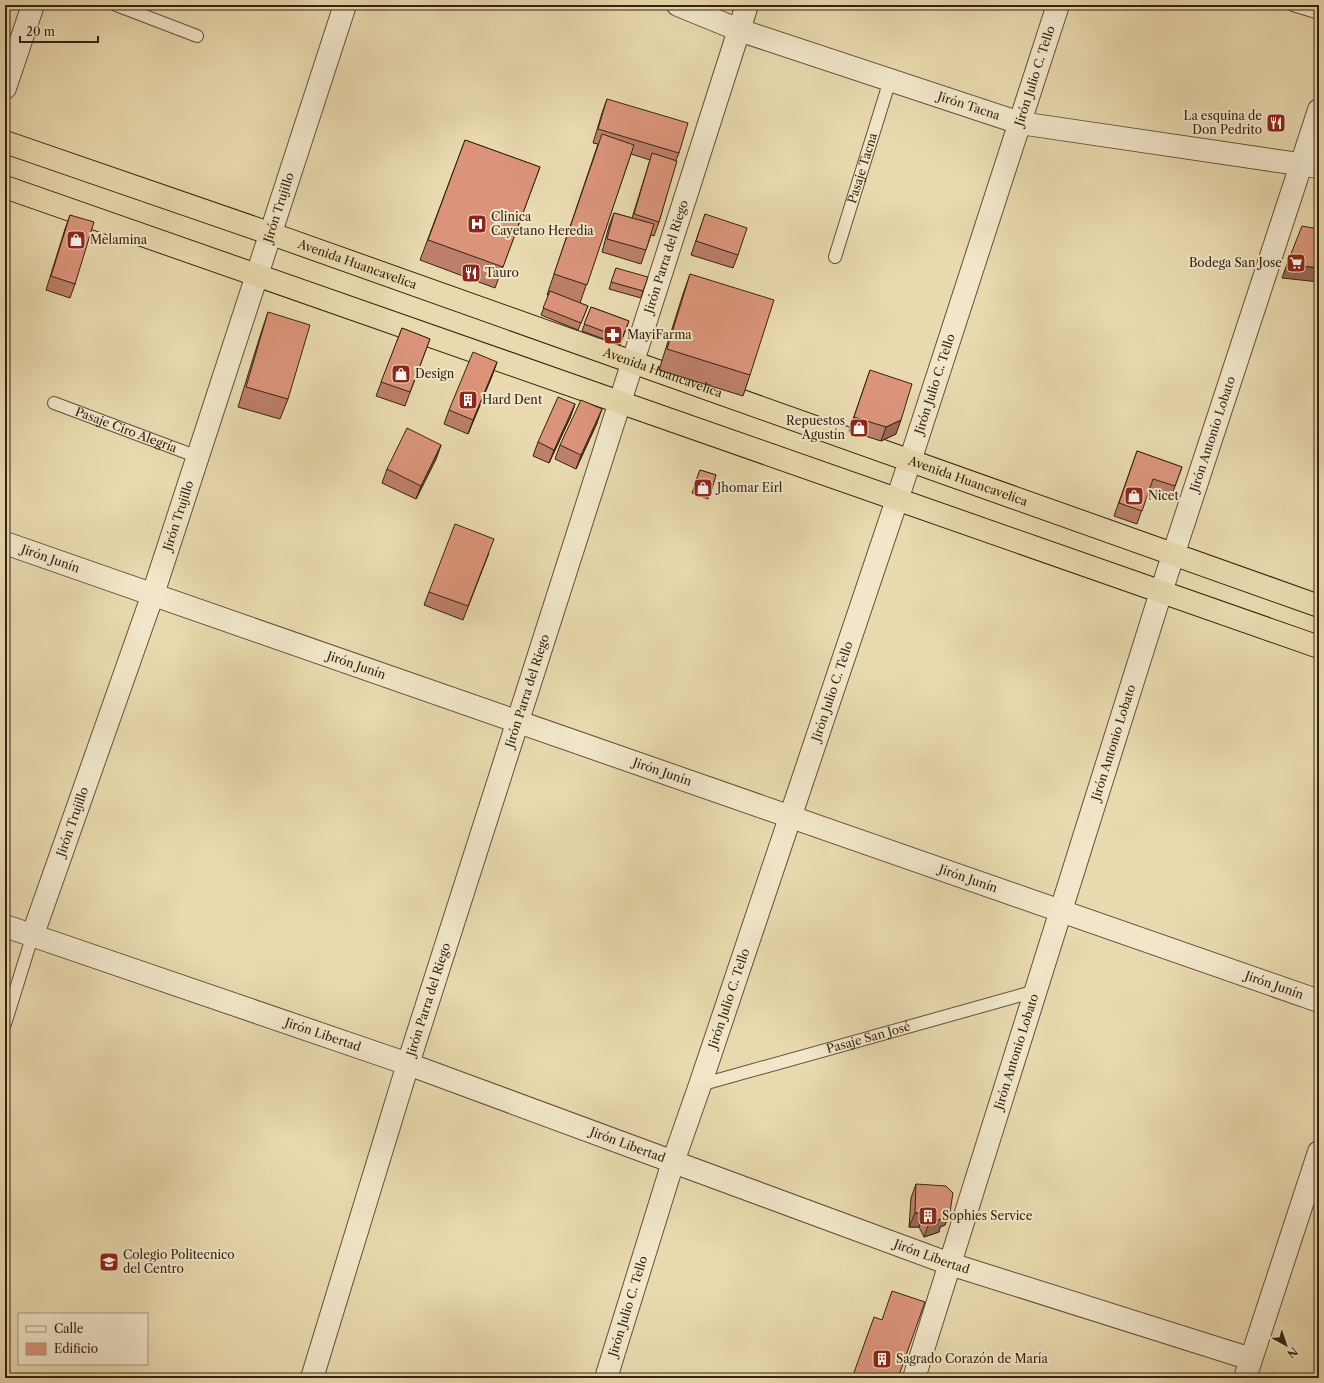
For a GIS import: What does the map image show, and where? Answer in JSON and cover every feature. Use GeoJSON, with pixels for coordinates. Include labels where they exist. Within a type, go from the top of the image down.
{"type":"FeatureCollection","features":[{"type":"Feature","properties":{"kind":"highway","name":"Avenida Huancavelica"},"geometry":{"type":"LineString","coordinates":[[5,142],[269,233],[1319,606]]}},
{"type":"Feature","properties":{"kind":"highway"},"geometry":{"type":"LineString","coordinates":[[5,187],[1319,647]]}},
{"type":"Feature","properties":{"kind":"street"},"geometry":{"type":"LineString","coordinates":[[5,88],[33,5]]}},
{"type":"Feature","properties":{"kind":"street","name":"Jirón Trujillo"},"geometry":{"type":"LineString","coordinates":[[33,934],[153,594],[344,5]]}},
{"type":"Feature","properties":{"kind":"street","name":"Jirón Tacna"},"geometry":{"type":"LineString","coordinates":[[678,5],[739,30],[1020,124],[1310,166]]}},
{"type":"Feature","properties":{"kind":"street","name":"Jirón Parra del Riego"},"geometry":{"type":"LineString","coordinates":[[312,1378],[408,1064],[747,5]]}},
{"type":"Feature","properties":{"kind":"street","name":"Jirón Julio C. Tello"},"geometry":{"type":"LineString","coordinates":[[606,1378],[673,1162],[910,461],[1058,5]]}},
{"type":"Feature","properties":{"kind":"street","name":"Jirón Antonio Lobato"},"geometry":{"type":"LineString","coordinates":[[914,1378],[1161,592],[1310,166],[1319,110]]}},
{"type":"Feature","properties":{"kind":"street","name":"Jirón Junín"},"geometry":{"type":"LineString","coordinates":[[5,543],[1319,1000]]}},
{"type":"Feature","properties":{"kind":"street","name":"Jirón Libertad"},"geometry":{"type":"LineString","coordinates":[[5,926],[33,934],[408,1064],[950,1264],[1248,1369]]}},
{"type":"Feature","properties":{"kind":"street"},"geometry":{"type":"LineString","coordinates":[[1248,1369],[1319,1152]]}},
{"type":"Feature","properties":{"kind":"lane"},"geometry":{"type":"LineString","coordinates":[[116,5],[197,36]]}},
{"type":"Feature","properties":{"kind":"lane"},"geometry":{"type":"LineString","coordinates":[[1293,5],[1319,13]]}},
{"type":"Feature","properties":{"kind":"lane","name":"Pasaje Tacna"},"geometry":{"type":"LineString","coordinates":[[835,257],[890,80]]}},
{"type":"Feature","properties":{"kind":"lane","name":"Pasaje Ciro Alegría"},"geometry":{"type":"LineString","coordinates":[[54,403],[198,457]]}},
{"type":"Feature","properties":{"kind":"lane","name":"Jirón Trujillo"},"geometry":{"type":"LineString","coordinates":[[5,1024],[33,934]]}},
{"type":"Feature","properties":{"kind":"lane","name":"Pasaje San José"},"geometry":{"type":"LineString","coordinates":[[700,1085],[1036,991]]}},
{"type":"Feature","properties":{"kind":"building"},"geometry":{"type":"Polygon","coordinates":[[[607,99],[688,123],[679,153],[598,129],[607,99]]]}},
{"type":"Feature","properties":{"kind":"building"},"geometry":{"type":"Polygon","coordinates":[[[602,134],[634,145],[587,285],[554,274],[602,134]]]}},
{"type":"Feature","properties":{"kind":"building","name":"Clinica Cayetano Heredia"},"geometry":{"type":"Polygon","coordinates":[[[465,140],[540,167],[503,267],[428,240],[465,140]]]}},
{"type":"Feature","properties":{"kind":"building"},"geometry":{"type":"Polygon","coordinates":[[[652,153],[677,161],[659,222],[634,214],[652,153]]]}},
{"type":"Feature","properties":{"kind":"building"},"geometry":{"type":"Polygon","coordinates":[[[614,213],[654,224],[646,250],[607,239],[614,213]]]}},
{"type":"Feature","properties":{"kind":"building"},"geometry":{"type":"Polygon","coordinates":[[[705,214],[747,228],[738,255],[696,241],[705,214]]]}},
{"type":"Feature","properties":{"kind":"building"},"geometry":{"type":"Polygon","coordinates":[[[70,215],[94,222],[75,284],[51,276],[70,215]]]}},
{"type":"Feature","properties":{"kind":"building"},"geometry":{"type":"Polygon","coordinates":[[[1302,226],[1319,229],[1319,268],[1287,264],[1302,226]]]}},
{"type":"Feature","properties":{"kind":"building"},"geometry":{"type":"Polygon","coordinates":[[[616,268],[648,277],[643,291],[611,282],[616,268]]]}},
{"type":"Feature","properties":{"kind":"building"},"geometry":{"type":"Polygon","coordinates":[[[690,274],[774,300],[750,375],[667,349],[690,274]]]}},
{"type":"Feature","properties":{"kind":"building"},"geometry":{"type":"Polygon","coordinates":[[[550,291],[588,306],[581,323],[543,308],[550,291]]]}},
{"type":"Feature","properties":{"kind":"building"},"geometry":{"type":"Polygon","coordinates":[[[591,307],[629,321],[622,338],[584,324],[591,307]]]}},
{"type":"Feature","properties":{"kind":"building"},"geometry":{"type":"Polygon","coordinates":[[[268,312],[310,325],[288,399],[246,387],[268,312]]]}},
{"type":"Feature","properties":{"kind":"building","name":"Design"},"geometry":{"type":"Polygon","coordinates":[[[402,328],[430,339],[410,392],[381,382],[402,328]]]}},
{"type":"Feature","properties":{"kind":"building","name":"Hard Dent"},"geometry":{"type":"Polygon","coordinates":[[[473,352],[497,362],[473,420],[449,410],[473,352]]]}},
{"type":"Feature","properties":{"kind":"building"},"geometry":{"type":"Polygon","coordinates":[[[870,370],[912,384],[901,420],[886,427],[854,417],[870,370]]]}},
{"type":"Feature","properties":{"kind":"building"},"geometry":{"type":"Polygon","coordinates":[[[558,397],[575,404],[554,450],[538,442],[558,397]]]}},
{"type":"Feature","properties":{"kind":"building"},"geometry":{"type":"Polygon","coordinates":[[[581,400],[602,409],[581,455],[560,445],[581,400]]]}},
{"type":"Feature","properties":{"kind":"building"},"geometry":{"type":"Polygon","coordinates":[[[407,428],[441,445],[421,486],[387,469],[407,428]]]}},
{"type":"Feature","properties":{"kind":"building","name":"Nicet"},"geometry":{"type":"Polygon","coordinates":[[[1137,451],[1182,467],[1175,486],[1153,479],[1142,511],[1119,503],[1137,451]]]}},
{"type":"Feature","properties":{"kind":"building"},"geometry":{"type":"Polygon","coordinates":[[[700,470],[716,475],[711,492],[694,486],[700,470]]]}},
{"type":"Feature","properties":{"kind":"building"},"geometry":{"type":"Polygon","coordinates":[[[455,524],[494,539],[468,606],[429,592],[455,524]]]}},
{"type":"Feature","properties":{"kind":"building"},"geometry":{"type":"Polygon","coordinates":[[[916,1184],[946,1186],[953,1193],[950,1212],[942,1214],[944,1218],[929,1223],[924,1213],[915,1213],[916,1184]]]}},
{"type":"Feature","properties":{"kind":"building","name":"Sagrado Corazón de María"},"geometry":{"type":"Polygon","coordinates":[[[892,1291],[925,1302],[898,1378],[852,1378],[874,1317],[882,1320],[892,1291]]]}},
{"type":"Feature","properties":{"kind":"place","name":"La esquina de Don Pedrito"},"geometry":{"type":"Point","coordinates":[1276,123]}},
{"type":"Feature","properties":{"kind":"place","name":"Clinica Cayetano Heredia"},"geometry":{"type":"Point","coordinates":[477,224]}},
{"type":"Feature","properties":{"kind":"place","name":"Melamina"},"geometry":{"type":"Point","coordinates":[76,240]}},
{"type":"Feature","properties":{"kind":"place","name":"Bodega San Jose"},"geometry":{"type":"Point","coordinates":[1296,263]}},
{"type":"Feature","properties":{"kind":"place","name":"Tauro"},"geometry":{"type":"Point","coordinates":[471,273]}},
{"type":"Feature","properties":{"kind":"place","name":"MayiFarma"},"geometry":{"type":"Point","coordinates":[613,335]}},
{"type":"Feature","properties":{"kind":"place","name":"Design"},"geometry":{"type":"Point","coordinates":[401,374]}},
{"type":"Feature","properties":{"kind":"place","name":"Hard Dent"},"geometry":{"type":"Point","coordinates":[468,400]}},
{"type":"Feature","properties":{"kind":"place","name":"Repuestos Agustín"},"geometry":{"type":"Point","coordinates":[859,428]}},
{"type":"Feature","properties":{"kind":"place","name":"Jhomar Eirl"},"geometry":{"type":"Point","coordinates":[703,488]}},
{"type":"Feature","properties":{"kind":"place","name":"Nicet"},"geometry":{"type":"Point","coordinates":[1134,496]}},
{"type":"Feature","properties":{"kind":"place","name":"Sophies Service"},"geometry":{"type":"Point","coordinates":[928,1216]}},
{"type":"Feature","properties":{"kind":"place","name":"Colegio Politecnico del Centro"},"geometry":{"type":"Point","coordinates":[109,1262]}},
{"type":"Feature","properties":{"kind":"place","name":"Sagrado Corazón de María"},"geometry":{"type":"Point","coordinates":[882,1359]}}]}
